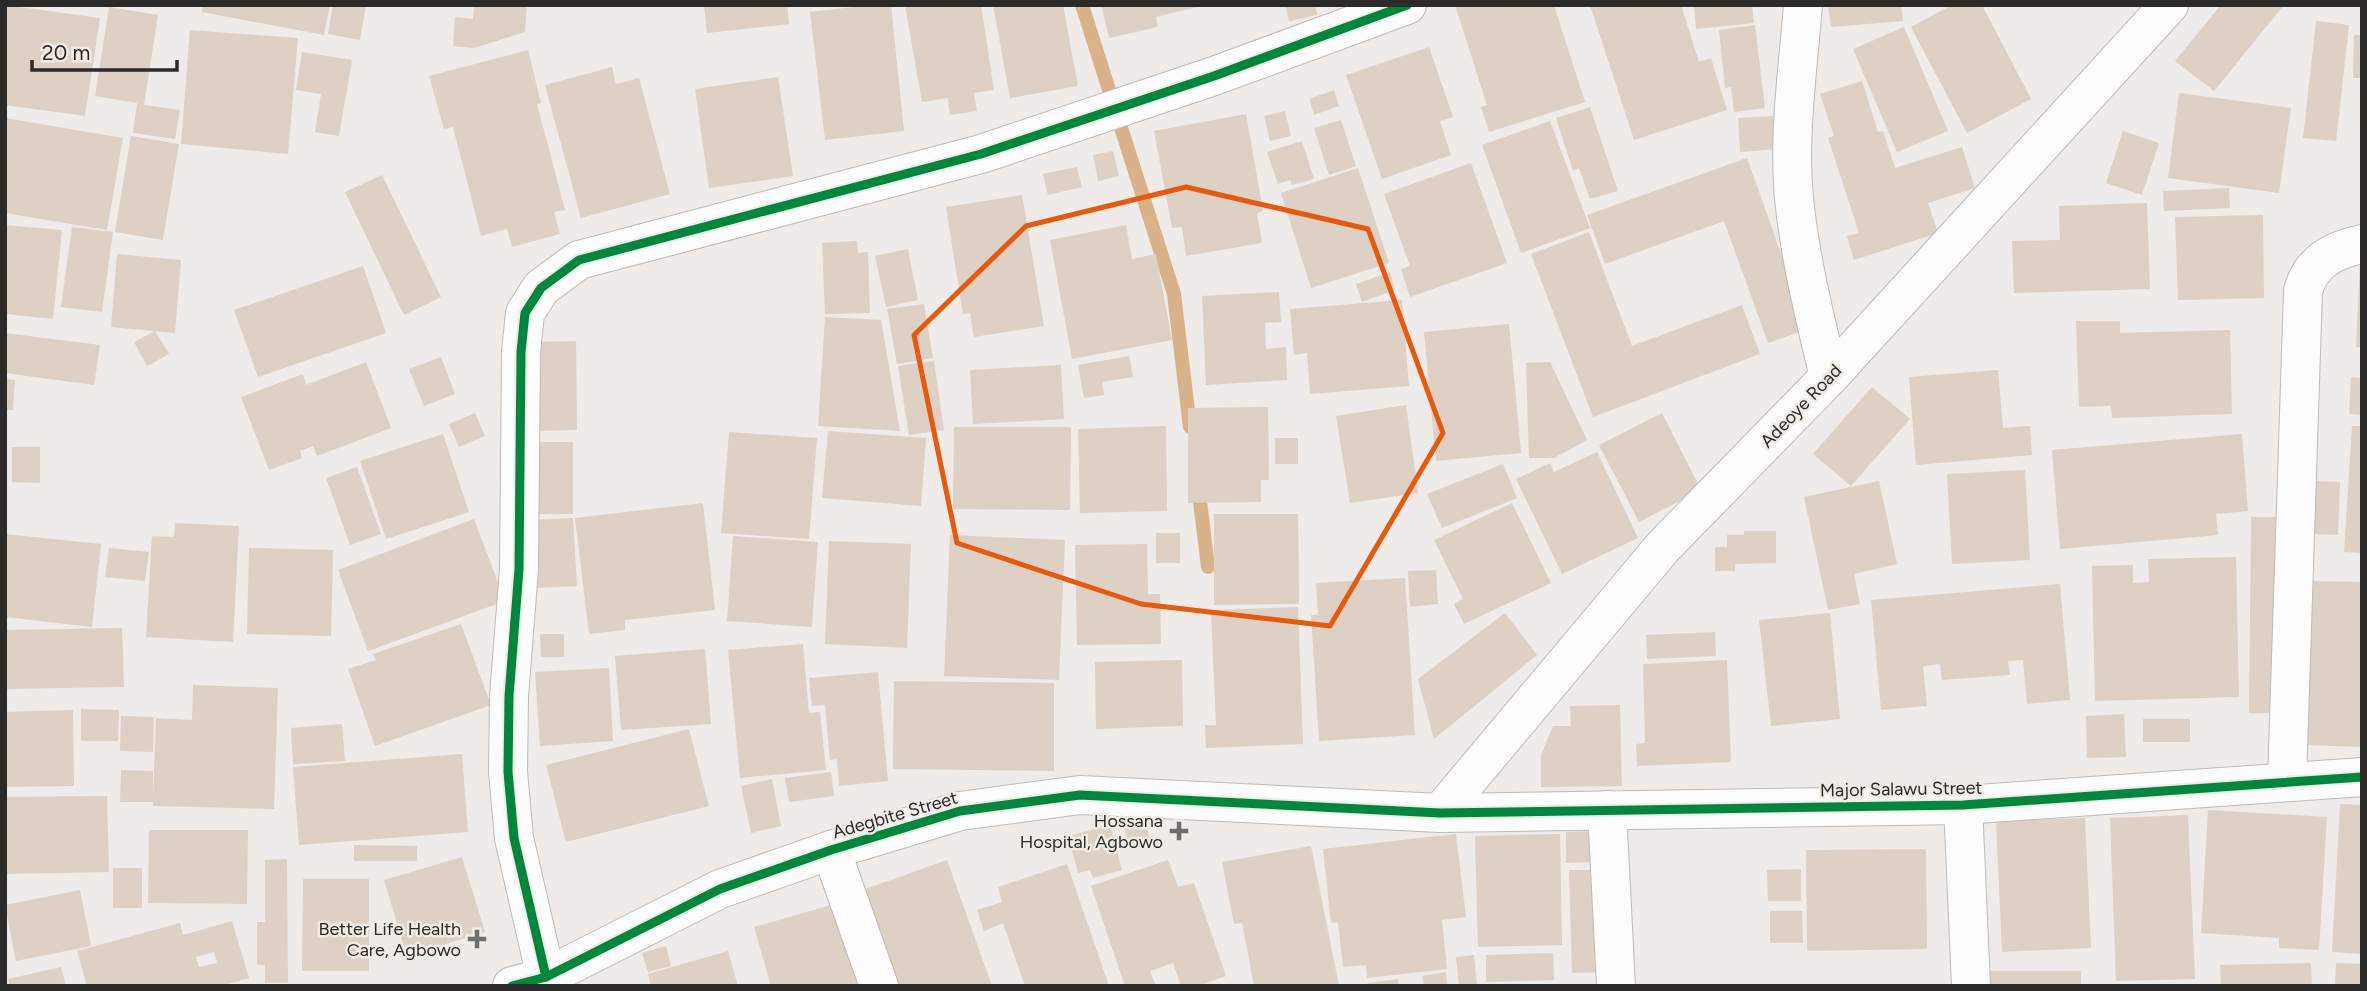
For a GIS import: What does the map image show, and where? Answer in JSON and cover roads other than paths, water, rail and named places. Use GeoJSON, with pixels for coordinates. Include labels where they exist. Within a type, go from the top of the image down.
{"type":"FeatureCollection","features":[{"type":"Feature","properties":{"kind":"street"},"geometry":{"type":"LineString","coordinates":[[529,981],[508,772],[509,696],[519,569],[525,313],[541,288],[579,260],[981,154],[1214,76],[1408,5]]}},
{"type":"Feature","properties":{"kind":"street"},"geometry":{"type":"LineString","coordinates":[[1803,5],[1794,111],[1794,196],[1804,268],[1829,377]]}},
{"type":"Feature","properties":{"kind":"street","name":"Adeoye Road"},"geometry":{"type":"LineString","coordinates":[[1440,813],[1662,547],[1829,377],[2169,5]]}},
{"type":"Feature","properties":{"kind":"street"},"geometry":{"type":"LineString","coordinates":[[2287,782],[2304,291],[2313,268],[2328,255],[2362,244]]}},
{"type":"Feature","properties":{"kind":"street","name":"Major Salawu Street"},"geometry":{"type":"LineString","coordinates":[[1440,813],[1963,805],[2362,777]]}},
{"type":"Feature","properties":{"kind":"street","name":"Adegbite Street"},"geometry":{"type":"LineString","coordinates":[[529,981],[720,889],[831,850],[960,811],[1080,795],[1440,813]]}},
{"type":"Feature","properties":{"kind":"street"},"geometry":{"type":"LineString","coordinates":[[1963,805],[1971,986]]}},
{"type":"Feature","properties":{"kind":"street"},"geometry":{"type":"LineString","coordinates":[[1606,810],[1616,986]]}},
{"type":"Feature","properties":{"kind":"street"},"geometry":{"type":"LineString","coordinates":[[831,850],[879,986]]}},
{"type":"Feature","properties":{"kind":"waterway"},"geometry":{"type":"LineString","coordinates":[[1082,5],[1174,294],[1190,427]]}},
{"type":"Feature","properties":{"kind":"waterway"},"geometry":{"type":"LineString","coordinates":[[1198,485],[1208,567]]}},
{"type":"Feature","properties":{"kind":"place","name":"Hossana Hospital, Agbowo"},"geometry":{"type":"Point","coordinates":[1179,831]}},
{"type":"Feature","properties":{"kind":"place","name":"Better Life Health Care, Agbowo"},"geometry":{"type":"Point","coordinates":[477,939]}}]}
